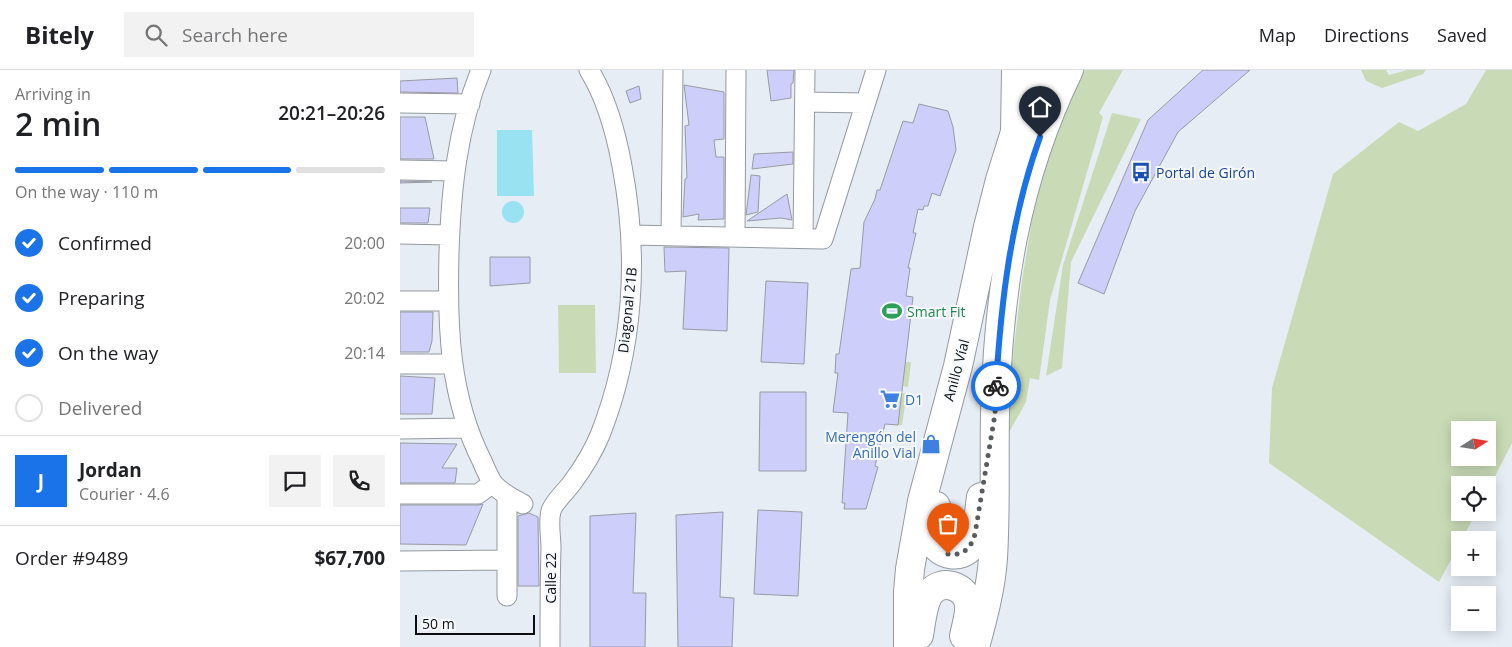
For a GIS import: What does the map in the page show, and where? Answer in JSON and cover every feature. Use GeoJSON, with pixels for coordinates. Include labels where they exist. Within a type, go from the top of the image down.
{"type":"FeatureCollection","features":[{"type":"Feature","properties":{"kind":"main road"},"geometry":{"type":"LineString","coordinates":[[1015,132],[1016,70]]}},
{"type":"Feature","properties":{"kind":"main road","name":"Anillo Víal"},"geometry":{"type":"LineString","coordinates":[[908,647],[910,569],[922,501],[970,315],[988,227],[1000,180],[1015,132],[1040,70]]}},
{"type":"Feature","properties":{"kind":"main road"},"geometry":{"type":"LineString","coordinates":[[975,647],[985,609],[993,558],[995,414],[999,331],[1009,254],[1020,199],[1034,154],[1069,70]]}},
{"type":"Feature","properties":{"kind":"main road"},"geometry":{"type":"LineString","coordinates":[[946,407],[942,469],[932,532],[935,544],[948,554],[961,554],[972,545],[995,414]]}},
{"type":"Feature","properties":{"kind":"main road"},"geometry":{"type":"LineString","coordinates":[[917,647],[926,600],[930,592],[935,588],[945,585],[959,589],[965,594],[969,604],[962,647]]}},
{"type":"Feature","properties":{"kind":"street"},"geometry":{"type":"LineString","coordinates":[[480,70],[460,137],[454,171],[448,301],[452,364],[467,428],[493,483],[515,500],[507,560],[507,596]]}},
{"type":"Feature","properties":{"kind":"street","name":"Diagonal 21B"},"geometry":{"type":"LineString","coordinates":[[551,509],[585,464],[600,436],[615,392],[629,317],[633,277],[625,181],[612,121],[604,99],[589,70]]}},
{"type":"Feature","properties":{"kind":"street"},"geometry":{"type":"LineString","coordinates":[[671,235],[673,70]]}},
{"type":"Feature","properties":{"kind":"street"},"geometry":{"type":"LineString","coordinates":[[736,70],[736,236]]}},
{"type":"Feature","properties":{"kind":"street"},"geometry":{"type":"LineString","coordinates":[[803,238],[806,70]]}},
{"type":"Feature","properties":{"kind":"street"},"geometry":{"type":"LineString","coordinates":[[631,235],[822,239],[876,70]]}},
{"type":"Feature","properties":{"kind":"street"},"geometry":{"type":"LineString","coordinates":[[805,102],[865,103]]}},
{"type":"Feature","properties":{"kind":"street"},"geometry":{"type":"LineString","coordinates":[[400,103],[470,104]]}},
{"type":"Feature","properties":{"kind":"street"},"geometry":{"type":"LineString","coordinates":[[400,170],[454,171]]}},
{"type":"Feature","properties":{"kind":"street"},"geometry":{"type":"LineString","coordinates":[[400,234],[450,235]]}},
{"type":"Feature","properties":{"kind":"street"},"geometry":{"type":"LineString","coordinates":[[400,301],[448,301]]}},
{"type":"Feature","properties":{"kind":"street"},"geometry":{"type":"LineString","coordinates":[[400,364],[452,364]]}},
{"type":"Feature","properties":{"kind":"street"},"geometry":{"type":"LineString","coordinates":[[400,429],[467,428]]}},
{"type":"Feature","properties":{"kind":"street"},"geometry":{"type":"LineString","coordinates":[[400,494],[478,494],[493,483]]}},
{"type":"Feature","properties":{"kind":"street","name":"Calle 22"},"geometry":{"type":"LineString","coordinates":[[550,647],[551,509]]}},
{"type":"Feature","properties":{"kind":"street"},"geometry":{"type":"LineString","coordinates":[[400,562],[507,560]]}},
{"type":"Feature","properties":{"kind":"green space"},"geometry":{"type":"Polygon","coordinates":[[[1081,70],[1123,70],[1099,113],[1103,117],[1050,300],[1039,380],[1030,378],[1026,402],[1007,436],[1004,429],[1022,281],[1039,177],[1081,70]]]}},
{"type":"Feature","properties":{"kind":"green space"},"geometry":{"type":"Polygon","coordinates":[[[1361,70],[1386,70],[1389,75],[1407,70],[1426,70],[1423,74],[1382,88],[1366,81],[1361,70]]]}},
{"type":"Feature","properties":{"kind":"green space"},"geometry":{"type":"Polygon","coordinates":[[[1486,70],[1512,70],[1512,443],[1495,476],[1451,476],[1451,521],[1472,521],[1466,531],[1451,531],[1451,560],[1439,582],[1269,463],[1272,388],[1333,174],[1399,122],[1418,131],[1466,104],[1486,70]]]}},
{"type":"Feature","properties":{"kind":"green space"},"geometry":{"type":"Polygon","coordinates":[[[1112,113],[1141,119],[1071,262],[1062,368],[1046,376],[1063,265],[1112,113]]]}},
{"type":"Feature","properties":{"kind":"green space"},"geometry":{"type":"Polygon","coordinates":[[[558,305],[595,305],[596,373],[559,373],[558,305]]]}},
{"type":"Feature","properties":{"kind":"green space"},"geometry":{"type":"Polygon","coordinates":[[[905,362],[911,362],[908,387],[903,386],[905,362]]]}},
{"type":"Feature","properties":{"kind":"green space"},"geometry":{"type":"Polygon","coordinates":[[[902,393],[907,393],[902,425],[898,425],[902,393]]]}},
{"type":"Feature","properties":{"kind":"water"},"geometry":{"type":"Polygon","coordinates":[[[497,130],[532,130],[534,196],[497,196],[497,130]]]}},
{"type":"Feature","properties":{"kind":"water"},"geometry":{"type":"Polygon","coordinates":[[[509,201],[517,201],[524,208],[524,216],[517,223],[509,223],[502,216],[502,208],[509,201]]]}},
{"type":"Feature","properties":{"kind":"building"},"geometry":{"type":"Polygon","coordinates":[[[767,70],[794,70],[791,98],[771,101],[767,70]]]}},
{"type":"Feature","properties":{"kind":"building","name":"Portal de Girón"},"geometry":{"type":"Polygon","coordinates":[[[1203,70],[1250,70],[1178,132],[1135,211],[1104,294],[1078,283],[1148,120],[1203,70]]]}},
{"type":"Feature","properties":{"kind":"building"},"geometry":{"type":"Polygon","coordinates":[[[457,78],[458,93],[400,92],[400,81],[457,78]]]}},
{"type":"Feature","properties":{"kind":"building"},"geometry":{"type":"Polygon","coordinates":[[[684,85],[724,92],[724,139],[714,140],[716,157],[724,157],[724,219],[698,220],[699,214],[683,217],[685,179],[687,178],[685,126],[689,125],[684,85]]]}},
{"type":"Feature","properties":{"kind":"building"},"geometry":{"type":"Polygon","coordinates":[[[639,86],[641,99],[630,103],[626,91],[639,86]]]}},
{"type":"Feature","properties":{"kind":"building"},"geometry":{"type":"Polygon","coordinates":[[[919,104],[948,111],[953,127],[956,150],[940,196],[932,193],[928,206],[924,206],[923,210],[918,209],[913,233],[916,233],[908,268],[910,268],[906,296],[913,297],[898,425],[885,424],[875,466],[878,467],[866,509],[844,509],[845,503],[842,503],[848,413],[833,412],[838,373],[835,373],[836,354],[839,354],[851,269],[860,268],[864,222],[875,199],[877,190],[880,190],[903,121],[913,123],[919,104]]]}},
{"type":"Feature","properties":{"kind":"building"},"geometry":{"type":"Polygon","coordinates":[[[400,117],[425,117],[434,159],[400,159],[400,117]]]}},
{"type":"Feature","properties":{"kind":"building"},"geometry":{"type":"Polygon","coordinates":[[[793,152],[793,164],[752,169],[754,154],[793,152]]]}},
{"type":"Feature","properties":{"kind":"building"},"geometry":{"type":"Polygon","coordinates":[[[751,175],[760,176],[758,212],[746,215],[751,175]]]}},
{"type":"Feature","properties":{"kind":"building"},"geometry":{"type":"Polygon","coordinates":[[[400,181],[432,182],[400,183],[400,181]]]}},
{"type":"Feature","properties":{"kind":"building"},"geometry":{"type":"Polygon","coordinates":[[[787,194],[792,220],[781,218],[747,221],[787,194]]]}},
{"type":"Feature","properties":{"kind":"building"},"geometry":{"type":"Polygon","coordinates":[[[400,208],[430,208],[428,223],[400,223],[400,208]]]}},
{"type":"Feature","properties":{"kind":"building"},"geometry":{"type":"Polygon","coordinates":[[[664,247],[729,248],[727,331],[683,329],[686,271],[665,272],[664,247]]]}},
{"type":"Feature","properties":{"kind":"building"},"geometry":{"type":"Polygon","coordinates":[[[490,257],[530,257],[530,283],[490,286],[490,257]]]}},
{"type":"Feature","properties":{"kind":"building"},"geometry":{"type":"Polygon","coordinates":[[[766,281],[808,283],[804,364],[761,362],[766,281]]]}},
{"type":"Feature","properties":{"kind":"building"},"geometry":{"type":"Polygon","coordinates":[[[400,312],[433,312],[432,341],[429,352],[400,352],[400,312]]]}},
{"type":"Feature","properties":{"kind":"building"},"geometry":{"type":"Polygon","coordinates":[[[400,376],[435,378],[432,414],[400,414],[400,376]]]}},
{"type":"Feature","properties":{"kind":"building"},"geometry":{"type":"Polygon","coordinates":[[[760,392],[806,392],[806,471],[759,471],[760,392]]]}},
{"type":"Feature","properties":{"kind":"building"},"geometry":{"type":"Polygon","coordinates":[[[400,443],[457,444],[442,468],[457,468],[455,483],[400,483],[400,443]]]}},
{"type":"Feature","properties":{"kind":"building"},"geometry":{"type":"Polygon","coordinates":[[[483,504],[466,545],[400,544],[400,505],[483,504]]]}},
{"type":"Feature","properties":{"kind":"building"},"geometry":{"type":"Polygon","coordinates":[[[758,510],[802,512],[798,596],[754,594],[758,510]]]}},
{"type":"Feature","properties":{"kind":"building"},"geometry":{"type":"Polygon","coordinates":[[[723,512],[720,597],[734,598],[732,647],[678,647],[676,515],[723,512]]]}},
{"type":"Feature","properties":{"kind":"building"},"geometry":{"type":"Polygon","coordinates":[[[529,513],[538,517],[539,586],[518,586],[518,516],[529,513]]]}},
{"type":"Feature","properties":{"kind":"building"},"geometry":{"type":"Polygon","coordinates":[[[636,513],[633,593],[646,593],[645,647],[590,647],[590,516],[636,513]]]}},
{"type":"Feature","properties":{"kind":"way so far"},"geometry":{"type":"LineString","coordinates":[[948,554],[961,554],[972,545],[995,414],[996,386]]}},
{"type":"Feature","properties":{"kind":"place","name":"Portal de Girón"},"geometry":{"type":"Point","coordinates":[1141,172]}},
{"type":"Feature","properties":{"kind":"place","name":"Smart Fit"},"geometry":{"type":"Point","coordinates":[892,311]}},
{"type":"Feature","properties":{"kind":"place","name":"D1"},"geometry":{"type":"Point","coordinates":[890,399]}},
{"type":"Feature","properties":{"kind":"place","name":"Merengón del Anillo Vial"},"geometry":{"type":"Point","coordinates":[931,444]}},
{"type":"Feature","properties":{"kind":"route"},"geometry":{"type":"LineString","coordinates":[[996,386],[999,331],[1009,254],[1020,199],[1040,137]]}}]}
